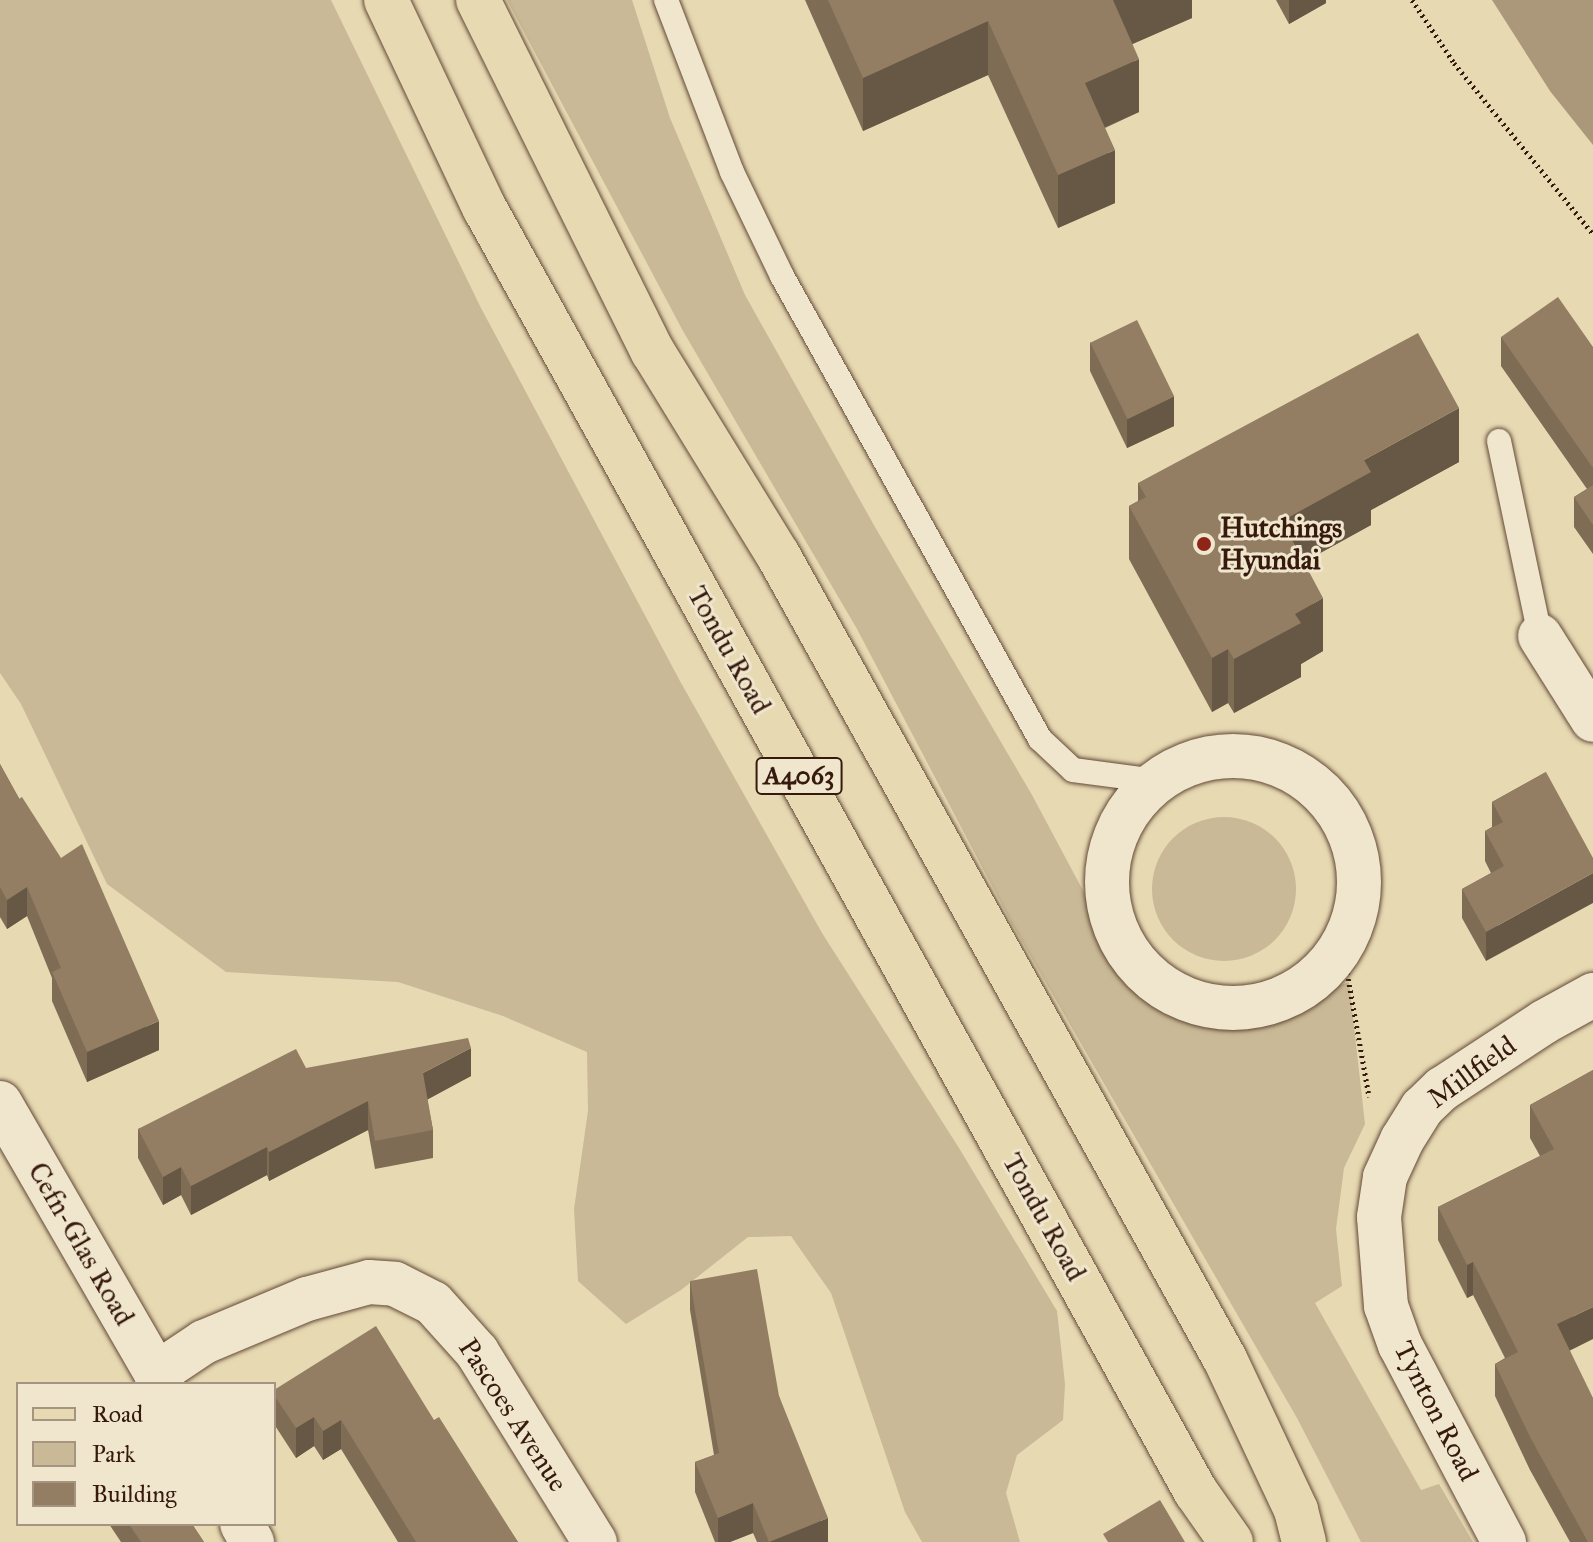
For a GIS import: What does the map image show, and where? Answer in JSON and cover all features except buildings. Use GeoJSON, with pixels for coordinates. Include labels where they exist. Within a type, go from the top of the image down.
{"type":"FeatureCollection","features":[{"type":"Feature","properties":{"kind":"main road","name":"Tondu Road"},"geometry":{"type":"LineString","coordinates":[[386,0],[485,209],[1196,1492],[1231,1542]]}},
{"type":"Feature","properties":{"kind":"main road","name":"A4063"},"geometry":{"type":"LineString","coordinates":[[478,0],[653,352],[778,555],[1225,1359],[1296,1510],[1304,1542]]}},
{"type":"Feature","properties":{"kind":"street"},"geometry":{"type":"LineString","coordinates":[[1540,636],[1593,720]]}},
{"type":"Feature","properties":{"kind":"street"},"geometry":{"type":"LineString","coordinates":[[1238,755],[1262,758],[1303,775],[1342,815],[1359,856],[1359,907],[1343,949],[1317,979],[1279,1002],[1229,1010],[1186,1001],[1133,962],[1112,923],[1106,879],[1109,851],[1128,811],[1155,781],[1194,761],[1238,755]]}},
{"type":"Feature","properties":{"kind":"street","name":"Millfield"},"geometry":{"type":"LineString","coordinates":[[1383,1276],[1379,1217],[1385,1177],[1402,1140],[1422,1108],[1442,1089],[1593,995]]}},
{"type":"Feature","properties":{"kind":"street","name":"Cefn-Glas Road"},"geometry":{"type":"LineString","coordinates":[[6,1126],[159,1379]]}},
{"type":"Feature","properties":{"kind":"street","name":"Tynton Road"},"geometry":{"type":"LineString","coordinates":[[1383,1276],[1386,1306],[1400,1345],[1504,1542]]}},
{"type":"Feature","properties":{"kind":"street","name":"Pascoes Avenue"},"geometry":{"type":"LineString","coordinates":[[159,1379],[204,1342],[307,1299],[369,1282],[395,1284],[433,1303],[477,1352],[595,1542]]}},
{"type":"Feature","properties":{"kind":"lane"},"geometry":{"type":"LineString","coordinates":[[666,0],[732,172],[782,276],[1040,739],[1073,770],[1155,781]]}},
{"type":"Feature","properties":{"kind":"lane"},"geometry":{"type":"LineString","coordinates":[[1499,441],[1540,636]]}},
{"type":"Feature","properties":{"kind":"path"},"geometry":{"type":"LineString","coordinates":[[1412,0],[1454,63],[1593,234]]}},
{"type":"Feature","properties":{"kind":"green space"},"geometry":{"type":"Polygon","coordinates":[[[0,0],[331,0],[481,308],[680,681],[822,933],[959,1148],[1057,1311],[1065,1384],[1063,1420],[1017,1455],[1006,1493],[1020,1542],[922,1542],[905,1512],[831,1293],[791,1236],[748,1237],[681,1290],[626,1324],[578,1281],[574,1209],[588,1111],[587,1052],[503,1016],[398,982],[226,972],[107,884],[21,704],[0,673],[0,0]]]}},
{"type":"Feature","properties":{"kind":"green space"},"geometry":{"type":"Polygon","coordinates":[[[507,0],[632,0],[670,118],[745,295],[875,527],[1032,795],[1119,958],[1165,1002],[1196,1015],[1241,1022],[1349,982],[1365,1124],[1344,1168],[1336,1229],[1342,1286],[1315,1303],[1421,1490],[1439,1484],[1473,1542],[1361,1542],[1297,1418],[1012,924],[857,629],[683,331],[507,0]]]}},
{"type":"Feature","properties":{"kind":"green space"},"geometry":{"type":"Polygon","coordinates":[[[1224,817],[1252,823],[1275,838],[1290,861],[1296,889],[1290,917],[1275,940],[1252,955],[1224,961],[1196,955],[1173,940],[1158,917],[1152,889],[1158,861],[1173,838],[1196,823],[1224,817]]]}},
{"type":"Feature","properties":{"kind":"shaded area"},"geometry":{"type":"Polygon","coordinates":[[[1492,0],[1593,0],[1593,145],[1550,91],[1492,0]]]}},
{"type":"Feature","properties":{"kind":"place","name":"Hutchings Hyundai"},"geometry":{"type":"Point","coordinates":[1204,544]}}]}
